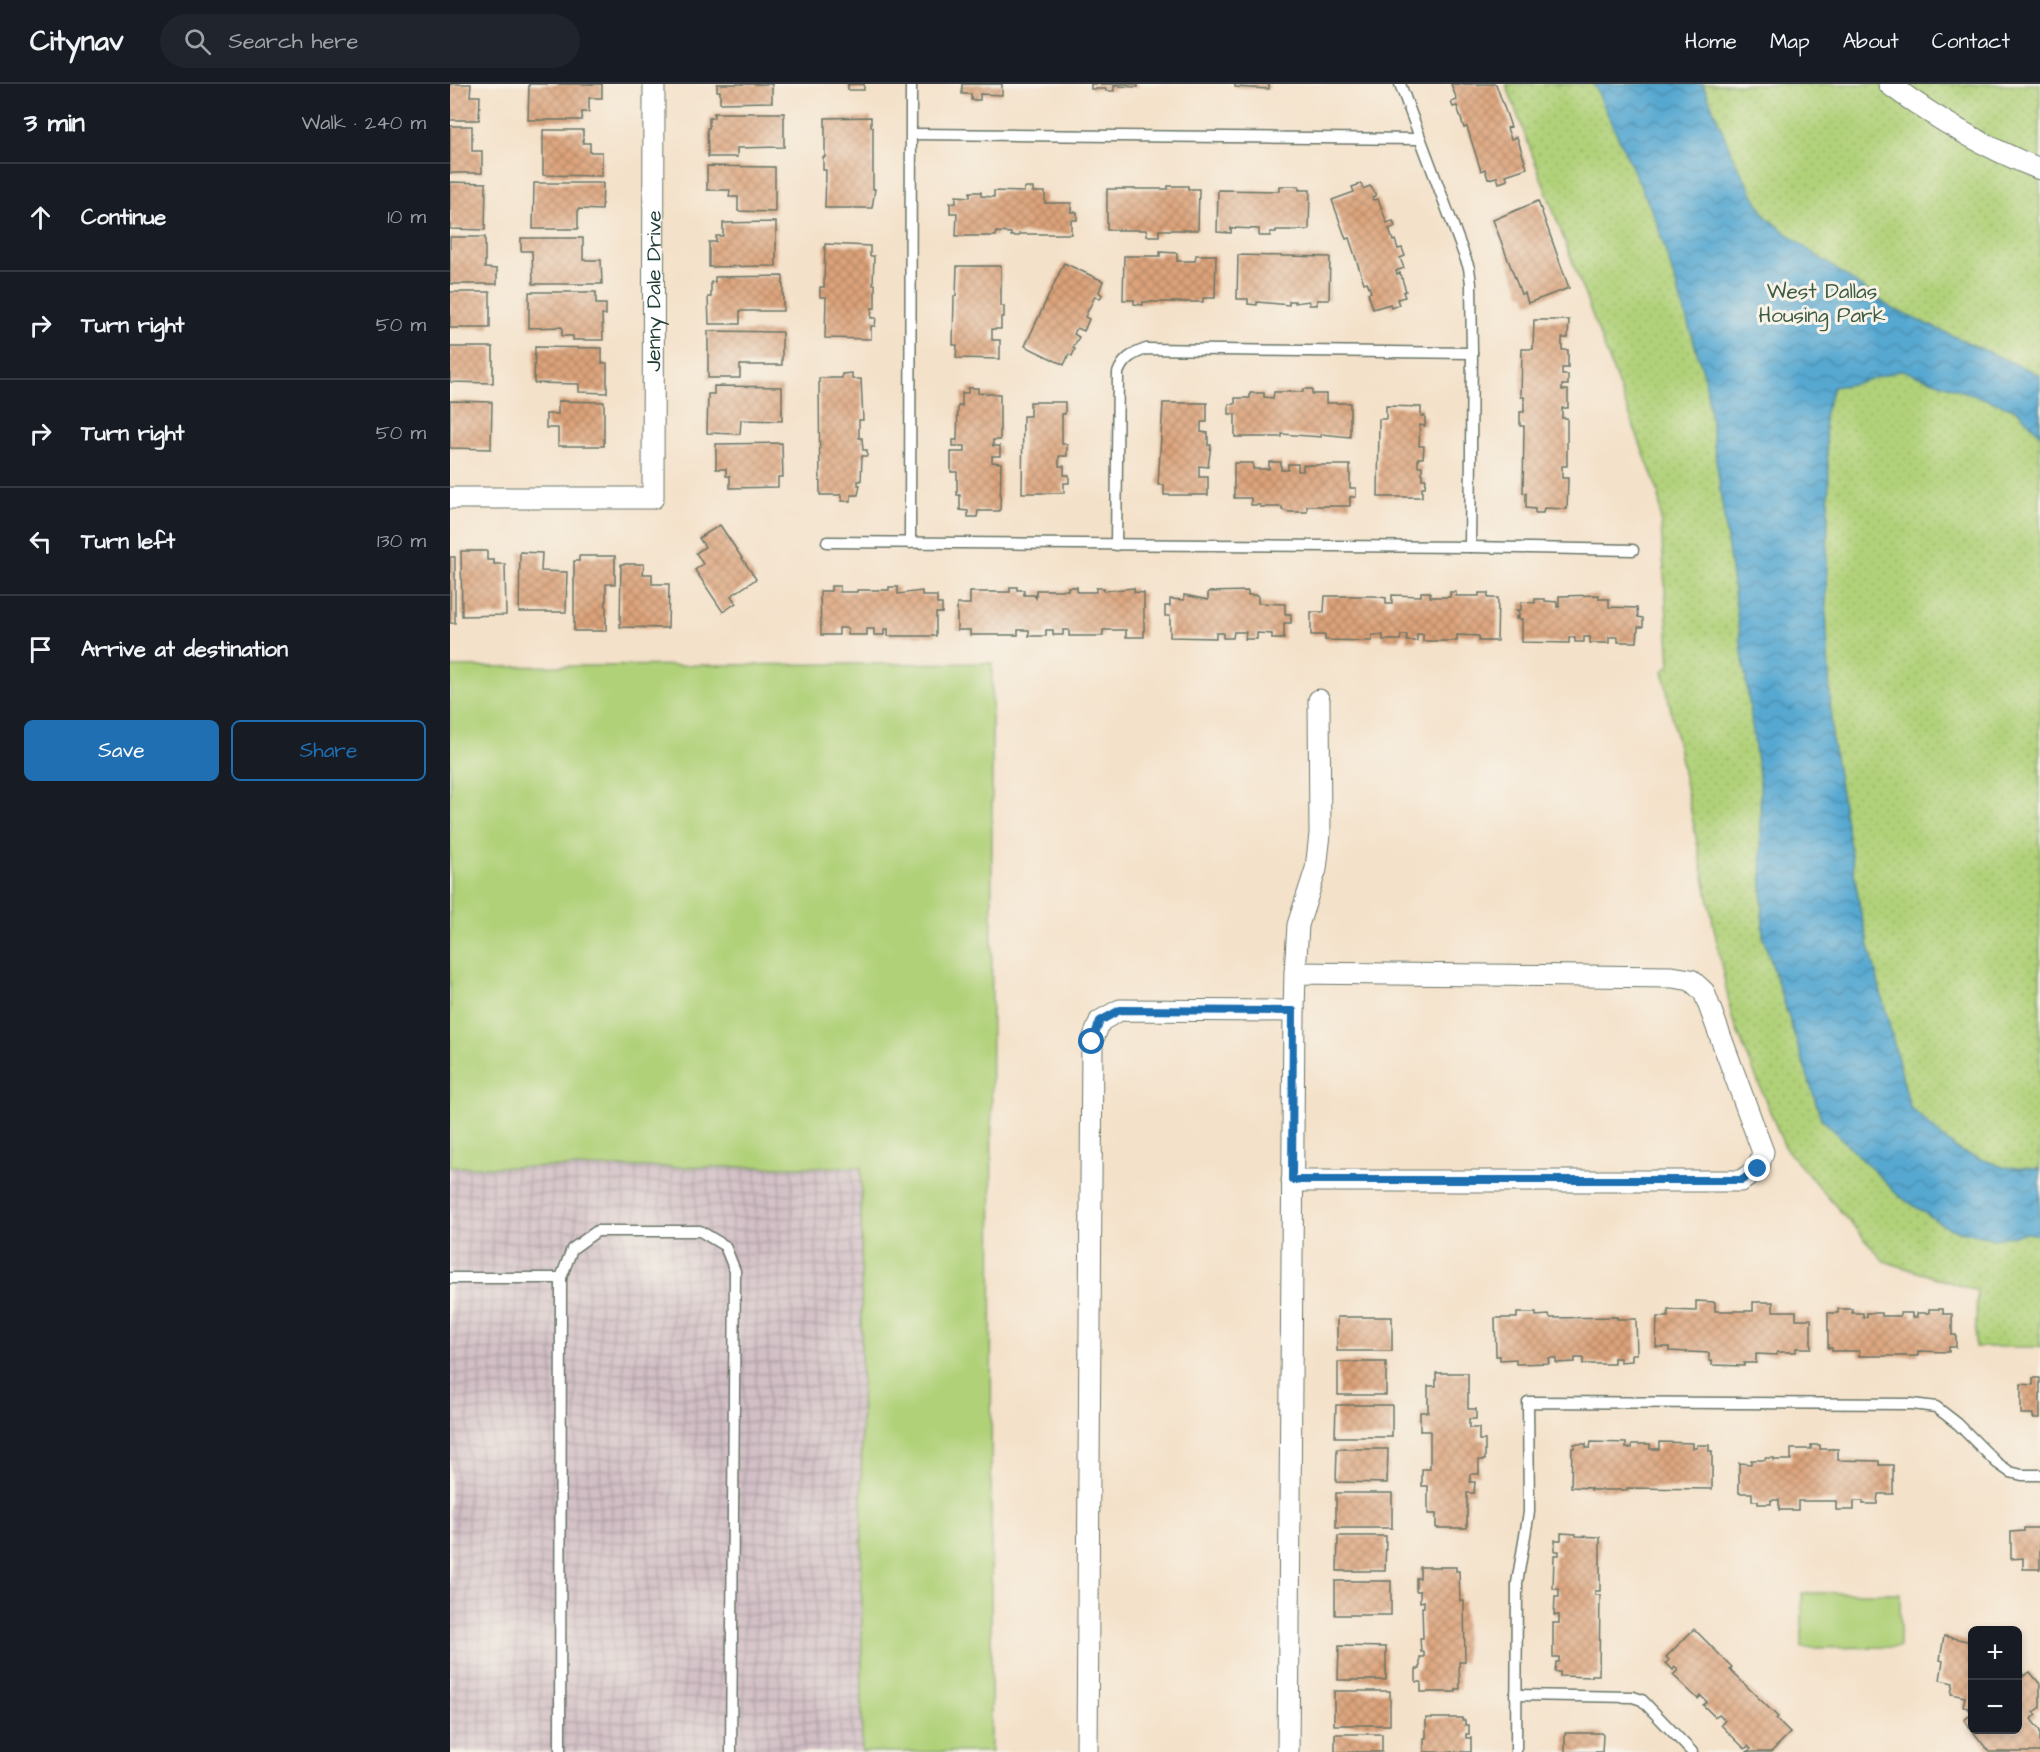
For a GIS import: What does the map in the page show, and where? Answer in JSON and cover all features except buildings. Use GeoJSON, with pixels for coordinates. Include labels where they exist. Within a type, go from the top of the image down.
{"type":"FeatureCollection","features":[{"type":"Feature","properties":{"kind":"street","name":"Jenny Dale Drive"},"geometry":{"type":"LineString","coordinates":[[450,498],[653,498],[654,84]]}},
{"type":"Feature","properties":{"kind":"street"},"geometry":{"type":"LineString","coordinates":[[1889,84],[1950,125],[1990,147],[2040,169]]}},
{"type":"Feature","properties":{"kind":"street"},"geometry":{"type":"LineString","coordinates":[[1288,1752],[1293,1011],[1298,925],[1316,869],[1320,834],[1319,700]]}},
{"type":"Feature","properties":{"kind":"street"},"geometry":{"type":"LineString","coordinates":[[1292,1180],[1742,1180],[1758,1169],[1763,1152],[1704,992],[1690,980],[1672,977],[1295,973]]}},
{"type":"Feature","properties":{"kind":"street"},"geometry":{"type":"LineString","coordinates":[[1087,1752],[1092,1042],[1100,1021],[1120,1010],[1293,1011]]}},
{"type":"Feature","properties":{"kind":"lane"},"geometry":{"type":"LineString","coordinates":[[910,543],[911,84]]}},
{"type":"Feature","properties":{"kind":"lane"},"geometry":{"type":"LineString","coordinates":[[1400,84],[1469,268],[1472,353],[1470,547]]}},
{"type":"Feature","properties":{"kind":"lane"},"geometry":{"type":"LineString","coordinates":[[912,134],[1419,139]]}},
{"type":"Feature","properties":{"kind":"lane"},"geometry":{"type":"LineString","coordinates":[[1116,545],[1118,373],[1126,358],[1135,352],[1146,349],[1472,353]]}},
{"type":"Feature","properties":{"kind":"lane"},"geometry":{"type":"LineString","coordinates":[[827,542],[1633,550]]}},
{"type":"Feature","properties":{"kind":"lane"},"geometry":{"type":"LineString","coordinates":[[560,1752],[561,1278],[572,1249],[597,1231],[700,1231],[724,1246],[735,1271],[731,1752]]}},
{"type":"Feature","properties":{"kind":"lane"},"geometry":{"type":"LineString","coordinates":[[450,1278],[561,1278]]}},
{"type":"Feature","properties":{"kind":"lane"},"geometry":{"type":"LineString","coordinates":[[1516,1752],[1517,1583],[1529,1512],[1528,1402],[1912,1404],[1936,1407],[1958,1424],[1997,1463],[2010,1472],[2040,1475]]}},
{"type":"Feature","properties":{"kind":"lane"},"geometry":{"type":"LineString","coordinates":[[1515,1695],[1624,1696],[1642,1700],[1692,1752]]}},
{"type":"Feature","properties":{"kind":"shaded area"},"geometry":{"type":"Polygon","coordinates":[[[450,1167],[861,1167],[862,1752],[450,1752],[450,1167]]]}},
{"type":"Feature","properties":{"kind":"green space","name":"West Dallas Housing Park"},"geometry":{"type":"Polygon","coordinates":[[[1506,84],[2040,84],[2040,1347],[1975,1347],[1977,1291],[1884,1261],[1785,1148],[1732,1018],[1663,671],[1670,665],[1659,494],[1506,84]]]}},
{"type":"Feature","properties":{"kind":"green space"},"geometry":{"type":"Polygon","coordinates":[[[992,663],[991,1752],[862,1752],[861,1167],[450,1167],[450,667],[992,663]]]}},
{"type":"Feature","properties":{"kind":"green space"},"geometry":{"type":"Polygon","coordinates":[[[1802,1593],[1900,1593],[1900,1647],[1802,1648],[1802,1593]]]}},
{"type":"Feature","properties":{"kind":"water"},"geometry":{"type":"Polygon","coordinates":[[[1594,84],[1703,84],[1734,159],[1766,217],[1893,309],[2040,375],[2040,434],[2017,410],[1902,370],[1853,384],[1833,387],[1824,416],[1829,476],[1826,608],[1832,738],[1861,914],[1910,1107],[1957,1150],[2003,1167],[2040,1169],[2040,1235],[2026,1233],[1994,1239],[1948,1228],[1899,1196],[1821,1118],[1763,937],[1760,784],[1705,378],[1656,220],[1594,84]]]}},
{"type":"Feature","properties":{"kind":"route"},"geometry":{"type":"LineString","coordinates":[[1092,1042],[1100,1021],[1120,1010],[1293,1011],[1292,1180],[1742,1180],[1758,1169]]}}]}
